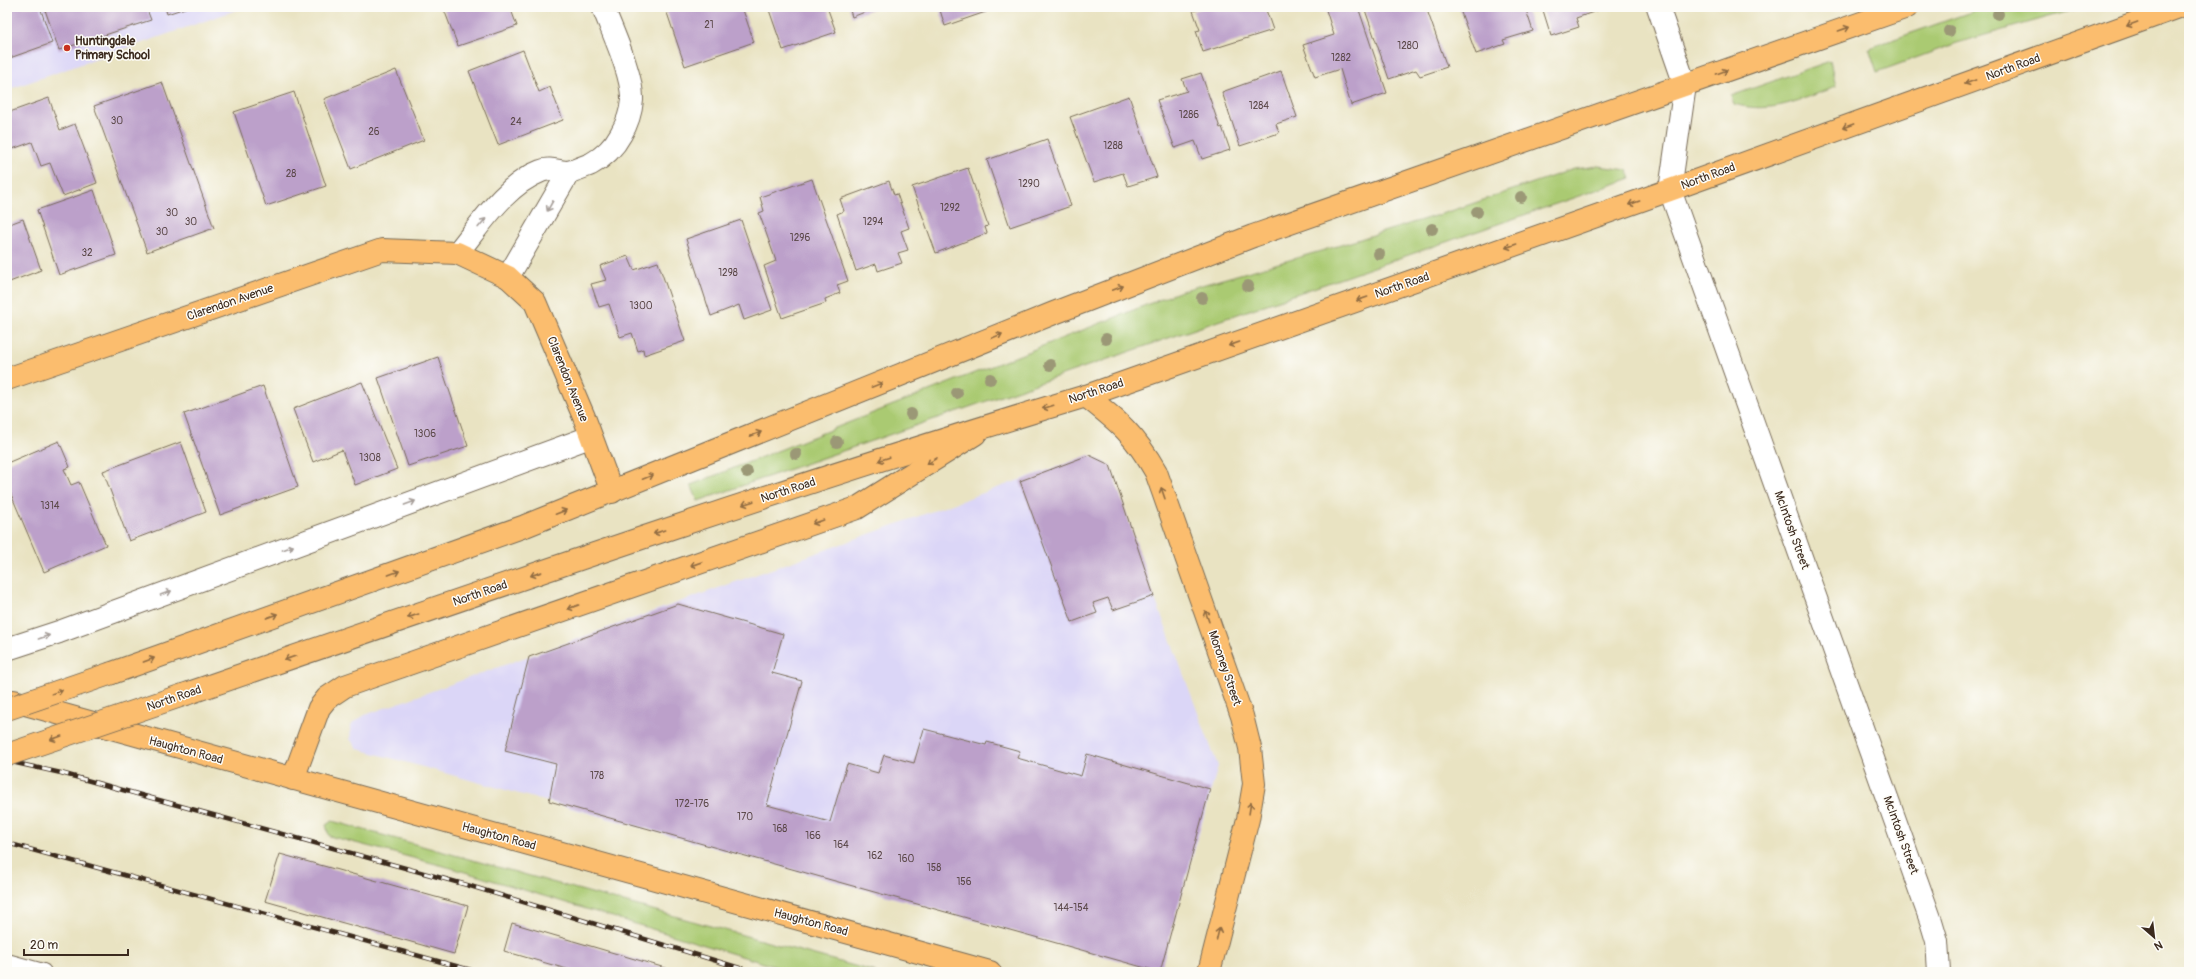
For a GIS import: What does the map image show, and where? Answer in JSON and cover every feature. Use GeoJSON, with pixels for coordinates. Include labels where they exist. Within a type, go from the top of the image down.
{"type":"FeatureCollection","features":[{"type":"Feature","properties":{"kind":"main road"},"geometry":{"type":"LineString","coordinates":[[7,709],[524,526],[612,492],[1054,312],[1253,236],[1907,7]]}},
{"type":"Feature","properties":{"kind":"main road","name":"North Road"},"geometry":{"type":"LineString","coordinates":[[7,755],[696,520],[989,425],[1086,396],[1670,190],[2179,7]]}},
{"type":"Feature","properties":{"kind":"main road","name":"Clarendon Avenue"},"geometry":{"type":"LineString","coordinates":[[7,380],[382,250],[457,253],[508,277],[536,302],[584,417],[590,437],[612,492]]}},
{"type":"Feature","properties":{"kind":"main road","name":"Moroney Street"},"geometry":{"type":"LineString","coordinates":[[1086,396],[1124,426],[1141,446],[1156,472],[1242,716],[1250,748],[1254,784],[1248,819],[1209,972]]}},
{"type":"Feature","properties":{"kind":"main road"},"geometry":{"type":"LineString","coordinates":[[293,779],[319,708],[327,698],[345,686],[856,508],[989,425]]}},
{"type":"Feature","properties":{"kind":"main road","name":"Haughton Road"},"geometry":{"type":"LineString","coordinates":[[7,699],[990,972]]}},
{"type":"Feature","properties":{"kind":"street"},"geometry":{"type":"LineString","coordinates":[[457,253],[503,198],[521,182],[542,170],[551,169],[570,172],[591,164],[610,150],[627,124],[632,100],[630,85],[603,7]]}},
{"type":"Feature","properties":{"kind":"street"},"geometry":{"type":"LineString","coordinates":[[1658,7],[1685,85]]}},
{"type":"Feature","properties":{"kind":"street","name":"McIntosh Street"},"geometry":{"type":"LineString","coordinates":[[1685,85],[1670,190],[1931,921],[1937,941],[1939,972]]}},
{"type":"Feature","properties":{"kind":"street"},"geometry":{"type":"LineString","coordinates":[[508,277],[570,172]]}},
{"type":"Feature","properties":{"kind":"street"},"geometry":{"type":"LineString","coordinates":[[7,649],[44,638],[590,437]]}},
{"type":"Feature","properties":{"kind":"lane"},"geometry":{"type":"LineString","coordinates":[[7,962],[43,972]]}},
{"type":"Feature","properties":{"kind":"shaded area","name":"Huntingdale Primary School"},"geometry":{"type":"Polygon","coordinates":[[[7,7],[245,7],[7,90],[7,7]]]}},
{"type":"Feature","properties":{"kind":"shaded area"},"geometry":{"type":"Polygon","coordinates":[[[1089,455],[1110,465],[1154,596],[1218,766],[1160,972],[358,749],[350,739],[351,726],[354,722],[365,715],[1089,455]]]}},
{"type":"Feature","properties":{"kind":"green space"},"geometry":{"type":"Polygon","coordinates":[[[1985,7],[2084,7],[1957,43],[1877,72],[1869,48],[1985,7]]]}},
{"type":"Feature","properties":{"kind":"green space"},"geometry":{"type":"Polygon","coordinates":[[[1830,61],[1836,87],[1798,101],[1773,107],[1748,107],[1734,104],[1731,96],[1830,61]]]}},
{"type":"Feature","properties":{"kind":"green space"},"geometry":{"type":"Polygon","coordinates":[[[1598,166],[1627,170],[1631,178],[698,501],[691,485],[1184,290],[1321,251],[1451,211],[1574,169],[1598,166]]]}},
{"type":"Feature","properties":{"kind":"green space"},"geometry":{"type":"Polygon","coordinates":[[[332,821],[876,972],[793,972],[455,869],[329,836],[326,825],[332,821]]]}},
{"type":"Feature","properties":{"kind":"building"},"geometry":{"type":"Polygon","coordinates":[[[7,7],[40,7],[52,43],[7,59],[7,7]]]}},
{"type":"Feature","properties":{"kind":"building"},"geometry":{"type":"Polygon","coordinates":[[[44,7],[146,7],[151,20],[59,50],[44,7]]]}},
{"type":"Feature","properties":{"kind":"building"},"geometry":{"type":"Polygon","coordinates":[[[165,7],[188,7],[167,14],[165,7]]]}},
{"type":"Feature","properties":{"kind":"building"},"geometry":{"type":"Polygon","coordinates":[[[443,7],[510,7],[517,26],[458,46],[443,7]]]}},
{"type":"Feature","properties":{"kind":"building"},"geometry":{"type":"Polygon","coordinates":[[[665,7],[742,7],[754,42],[685,66],[665,7]]]}},
{"type":"Feature","properties":{"kind":"building"},"geometry":{"type":"Polygon","coordinates":[[[768,7],[827,7],[836,32],[783,50],[768,7]]]}},
{"type":"Feature","properties":{"kind":"building"},"geometry":{"type":"Polygon","coordinates":[[[849,7],[878,7],[852,17],[849,7]]]}},
{"type":"Feature","properties":{"kind":"building"},"geometry":{"type":"Polygon","coordinates":[[[939,7],[1000,7],[945,26],[939,7]]]}},
{"type":"Feature","properties":{"kind":"building"},"geometry":{"type":"Polygon","coordinates":[[[1206,7],[1265,7],[1273,30],[1203,52],[1196,31],[1200,30],[1193,11],[1206,7]]]}},
{"type":"Feature","properties":{"kind":"building"},"geometry":{"type":"Polygon","coordinates":[[[1325,7],[1358,7],[1387,93],[1351,105],[1340,69],[1315,77],[1303,45],[1334,35],[1325,7]]]}},
{"type":"Feature","properties":{"kind":"building"},"geometry":{"type":"Polygon","coordinates":[[[1374,7],[1426,7],[1447,67],[1420,76],[1416,70],[1389,79],[1365,10],[1374,7]]]}},
{"type":"Feature","properties":{"kind":"building"},"geometry":{"type":"Polygon","coordinates":[[[1459,7],[1525,7],[1533,31],[1503,40],[1505,44],[1476,54],[1459,7]]]}},
{"type":"Feature","properties":{"kind":"building"},"geometry":{"type":"Polygon","coordinates":[[[1542,7],[1608,7],[1576,18],[1579,27],[1551,36],[1542,7]]]}},
{"type":"Feature","properties":{"kind":"building"},"geometry":{"type":"Polygon","coordinates":[[[523,50],[539,92],[550,87],[563,120],[498,145],[469,71],[523,50]]]}},
{"type":"Feature","properties":{"kind":"building"},"geometry":{"type":"Polygon","coordinates":[[[396,70],[424,140],[351,169],[324,99],[396,70]]]}},
{"type":"Feature","properties":{"kind":"building"},"geometry":{"type":"Polygon","coordinates":[[[1281,71],[1297,117],[1276,124],[1279,133],[1240,146],[1222,92],[1281,71]]]}},
{"type":"Feature","properties":{"kind":"building"},"geometry":{"type":"Polygon","coordinates":[[[1201,73],[1220,128],[1222,127],[1230,150],[1202,159],[1195,141],[1175,148],[1157,100],[1187,91],[1182,79],[1201,73]]]}},
{"type":"Feature","properties":{"kind":"building"},"geometry":{"type":"Polygon","coordinates":[[[162,82],[214,228],[147,252],[94,106],[162,82]]]}},
{"type":"Feature","properties":{"kind":"building"},"geometry":{"type":"Polygon","coordinates":[[[294,92],[326,186],[266,206],[234,112],[294,92]]]}},
{"type":"Feature","properties":{"kind":"building"},"geometry":{"type":"Polygon","coordinates":[[[1129,96],[1157,177],[1128,186],[1123,173],[1094,182],[1070,117],[1129,96]]]}},
{"type":"Feature","properties":{"kind":"building"},"geometry":{"type":"Polygon","coordinates":[[[49,98],[60,130],[75,124],[97,183],[63,196],[50,163],[41,166],[32,142],[7,151],[7,113],[49,98]]]}},
{"type":"Feature","properties":{"kind":"building"},"geometry":{"type":"Polygon","coordinates":[[[1047,139],[1071,206],[1010,227],[987,160],[1047,139]]]}},
{"type":"Feature","properties":{"kind":"building"},"geometry":{"type":"Polygon","coordinates":[[[968,168],[988,226],[985,227],[987,233],[936,253],[912,187],[968,168]]]}},
{"type":"Feature","properties":{"kind":"building"},"geometry":{"type":"Polygon","coordinates":[[[812,179],[848,281],[837,285],[840,293],[825,299],[826,303],[782,318],[764,266],[776,261],[759,213],[764,211],[760,197],[812,179]]]}},
{"type":"Feature","properties":{"kind":"building"},"geometry":{"type":"Polygon","coordinates":[[[889,181],[894,195],[897,194],[909,228],[901,231],[908,250],[898,253],[902,263],[878,271],[876,264],[856,271],[837,214],[844,211],[840,199],[889,181]]]}},
{"type":"Feature","properties":{"kind":"building"},"geometry":{"type":"Polygon","coordinates":[[[94,190],[116,255],[59,275],[37,210],[94,190]]]}},
{"type":"Feature","properties":{"kind":"building"},"geometry":{"type":"Polygon","coordinates":[[[23,219],[41,270],[7,283],[7,225],[23,219]]]}},
{"type":"Feature","properties":{"kind":"building"},"geometry":{"type":"Polygon","coordinates":[[[741,220],[772,310],[744,320],[739,305],[711,316],[686,239],[741,220]]]}},
{"type":"Feature","properties":{"kind":"building"},"geometry":{"type":"Polygon","coordinates":[[[628,256],[634,270],[658,262],[685,341],[644,355],[643,349],[638,351],[632,333],[620,337],[609,304],[599,307],[591,284],[606,280],[600,266],[628,256]]]}},
{"type":"Feature","properties":{"kind":"building"},"geometry":{"type":"Polygon","coordinates":[[[438,357],[468,446],[408,466],[378,378],[438,357]]]}},
{"type":"Feature","properties":{"kind":"building"},"geometry":{"type":"Polygon","coordinates":[[[362,382],[397,469],[355,485],[342,450],[313,462],[293,409],[362,382]]]}},
{"type":"Feature","properties":{"kind":"building"},"geometry":{"type":"Polygon","coordinates":[[[263,386],[298,487],[220,515],[184,414],[263,386]]]}},
{"type":"Feature","properties":{"kind":"building"},"geometry":{"type":"Polygon","coordinates":[[[59,441],[70,467],[64,469],[71,485],[79,482],[106,545],[44,572],[7,485],[7,463],[59,441]]]}},
{"type":"Feature","properties":{"kind":"building"},"geometry":{"type":"Polygon","coordinates":[[[181,442],[206,512],[129,541],[103,471],[181,442]]]}},
{"type":"Feature","properties":{"kind":"building"},"geometry":{"type":"Polygon","coordinates":[[[1089,455],[1110,465],[1154,596],[1113,610],[1108,598],[1093,603],[1097,613],[1072,622],[1020,481],[1089,455]]]}},
{"type":"Feature","properties":{"kind":"building"},"geometry":{"type":"Polygon","coordinates":[[[678,604],[783,634],[772,673],[802,681],[767,805],[830,822],[847,764],[878,773],[884,755],[914,763],[924,729],[986,745],[987,742],[1020,751],[1017,758],[1081,776],[1087,754],[1210,789],[1160,972],[549,801],[556,764],[505,751],[529,657],[678,604]]]}},
{"type":"Feature","properties":{"kind":"building"},"geometry":{"type":"Polygon","coordinates":[[[280,854],[468,906],[454,954],[265,901],[280,854]]]}},
{"type":"Feature","properties":{"kind":"building"},"geometry":{"type":"Polygon","coordinates":[[[512,923],[679,972],[577,972],[504,951],[512,923]]]}},
{"type":"Feature","properties":{"kind":"railway"},"geometry":{"type":"LineString","coordinates":[[7,761],[61,773],[467,885],[753,972]]}},
{"type":"Feature","properties":{"kind":"railway"},"geometry":{"type":"LineString","coordinates":[[7,843],[478,972]]}},
{"type":"Feature","properties":{"kind":"place","name":"Huntingdale Primary School"},"geometry":{"type":"Point","coordinates":[67,48]}}]}
